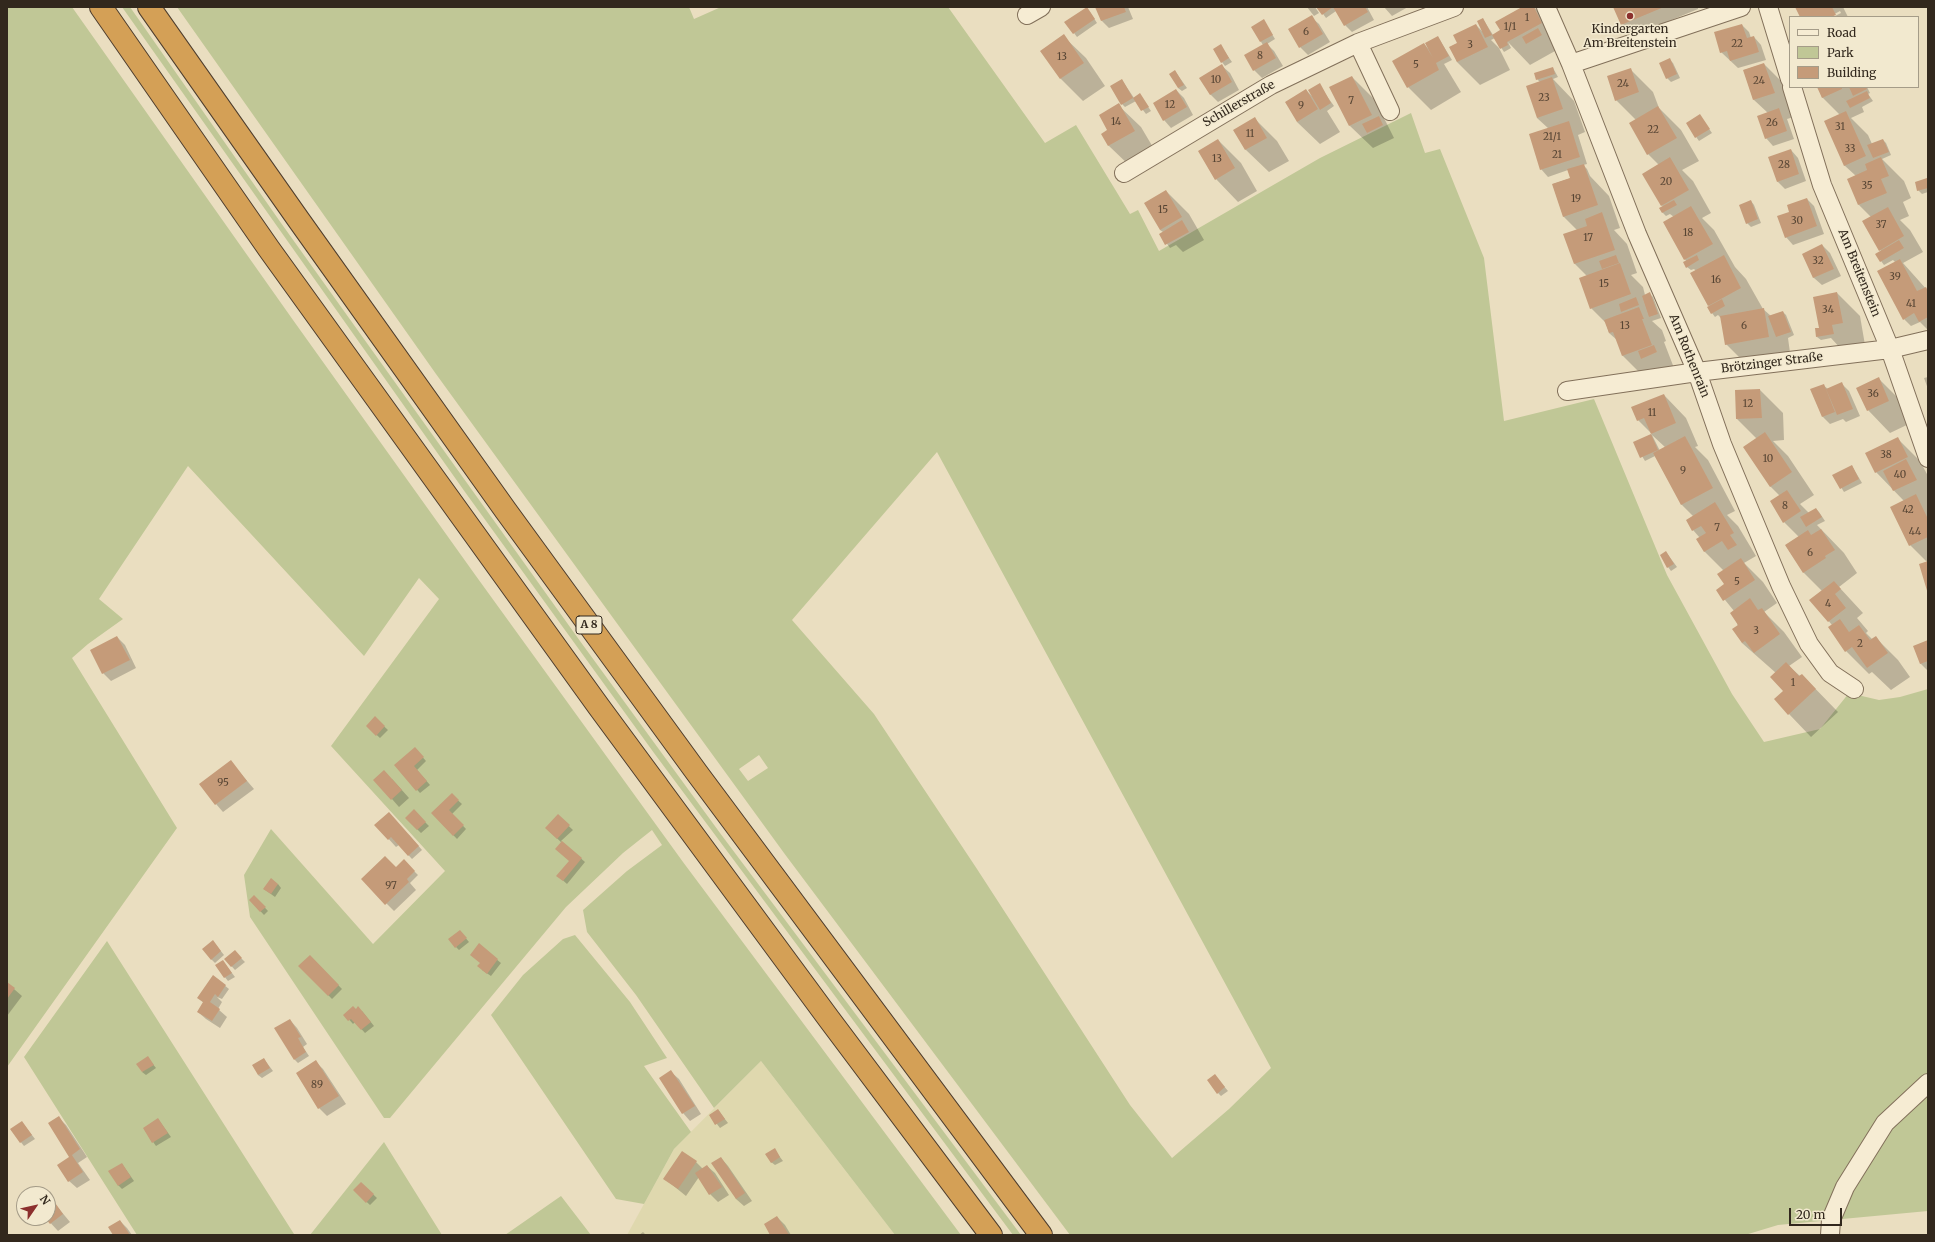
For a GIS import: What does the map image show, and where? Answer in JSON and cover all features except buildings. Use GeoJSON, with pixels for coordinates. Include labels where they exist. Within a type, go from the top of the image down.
{"type":"FeatureCollection","features":[{"type":"Feature","properties":{"kind":"highway"},"geometry":{"type":"LineString","coordinates":[[101,7],[274,256],[581,682],[828,1019],[991,1235]]}},
{"type":"Feature","properties":{"kind":"highway","name":"A 8"},"geometry":{"type":"LineString","coordinates":[[149,7],[293,213],[506,511],[715,798],[1041,1235]]}},
{"type":"Feature","properties":{"kind":"street","name":"Schillerstraße"},"geometry":{"type":"LineString","coordinates":[[1124,173],[1271,85],[1358,43],[1454,7]]}},
{"type":"Feature","properties":{"kind":"street","name":"Am Rothenrain"},"geometry":{"type":"LineString","coordinates":[[1546,7],[1571,64],[1637,234],[1697,372],[1722,444],[1781,586],[1809,644],[1830,673],[1854,689]]}},
{"type":"Feature","properties":{"kind":"street"},"geometry":{"type":"LineString","coordinates":[[1571,64],[1741,7]]}},
{"type":"Feature","properties":{"kind":"street"},"geometry":{"type":"LineString","coordinates":[[1768,7],[1789,76]]}},
{"type":"Feature","properties":{"kind":"street"},"geometry":{"type":"LineString","coordinates":[[1358,43],[1390,111]]}},
{"type":"Feature","properties":{"kind":"street","name":"Am Breitenstein"},"geometry":{"type":"LineString","coordinates":[[1792,88],[1822,185],[1890,349],[1928,458]]}},
{"type":"Feature","properties":{"kind":"street","name":"Brötzinger Straße"},"geometry":{"type":"LineString","coordinates":[[1567,391],[1697,372],[1890,349],[1928,340]]}},
{"type":"Feature","properties":{"kind":"street"},"geometry":{"type":"LineString","coordinates":[[1830,1235],[1831,1220],[1845,1187],[1885,1123],[1928,1084]]}},
{"type":"Feature","properties":{"kind":"shaded area"},"geometry":{"type":"Polygon","coordinates":[[[761,1061],[895,1235],[627,1235],[674,1149],[761,1061]]]}},
{"type":"Feature","properties":{"kind":"green space"},"geometry":{"type":"Polygon","coordinates":[[[7,7],[72,7],[293,320],[683,862],[961,1235],[895,1235],[761,1061],[714,1108],[636,995],[587,932],[583,910],[627,871],[662,845],[652,830],[623,853],[566,907],[390,1118],[384,1118],[250,917],[244,875],[271,829],[373,944],[445,871],[331,746],[439,599],[419,578],[364,656],[188,466],[99,599],[123,619],[88,644],[72,658],[177,828],[7,1067],[7,7]]]}},
{"type":"Feature","properties":{"kind":"green space"},"geometry":{"type":"Polygon","coordinates":[[[122,7],[130,7],[281,223],[580,641],[720,833],[1021,1235],[1013,1235],[654,753],[465,492],[122,7]]]}},
{"type":"Feature","properties":{"kind":"green space"},"geometry":{"type":"Polygon","coordinates":[[[177,7],[689,7],[694,19],[721,7],[948,7],[1045,143],[1076,125],[1130,214],[1138,210],[1159,251],[1320,158],[1411,113],[1425,153],[1440,149],[1484,258],[1504,421],[1594,399],[1667,575],[1732,694],[1764,742],[1820,729],[1849,693],[1879,700],[1900,697],[1928,689],[1928,1211],[1778,1225],[1745,1235],[1070,1235],[784,853],[436,374],[177,7]],[[937,452],[792,620],[874,714],[977,869],[1130,1105],[1172,1158],[1229,1109],[1271,1068],[937,452]],[[759,755],[739,769],[748,781],[768,768],[759,755]]]}},
{"type":"Feature","properties":{"kind":"green space"},"geometry":{"type":"Polygon","coordinates":[[[575,935],[630,1002],[667,1058],[644,1066],[691,1132],[674,1149],[644,1204],[616,1199],[491,1015],[523,975],[563,939],[575,935]]]}},
{"type":"Feature","properties":{"kind":"green space"},"geometry":{"type":"Polygon","coordinates":[[[107,941],[294,1235],[137,1235],[24,1057],[107,941]]]}},
{"type":"Feature","properties":{"kind":"green space"},"geometry":{"type":"Polygon","coordinates":[[[384,1142],[442,1235],[310,1235],[384,1142]]]}},
{"type":"Feature","properties":{"kind":"green space"},"geometry":{"type":"Polygon","coordinates":[[[561,1196],[591,1235],[505,1235],[561,1196]]]}},
{"type":"Feature","properties":{"kind":"place","name":"Kindergarten Am Breitenstein"},"geometry":{"type":"Point","coordinates":[1630,16]}}]}
